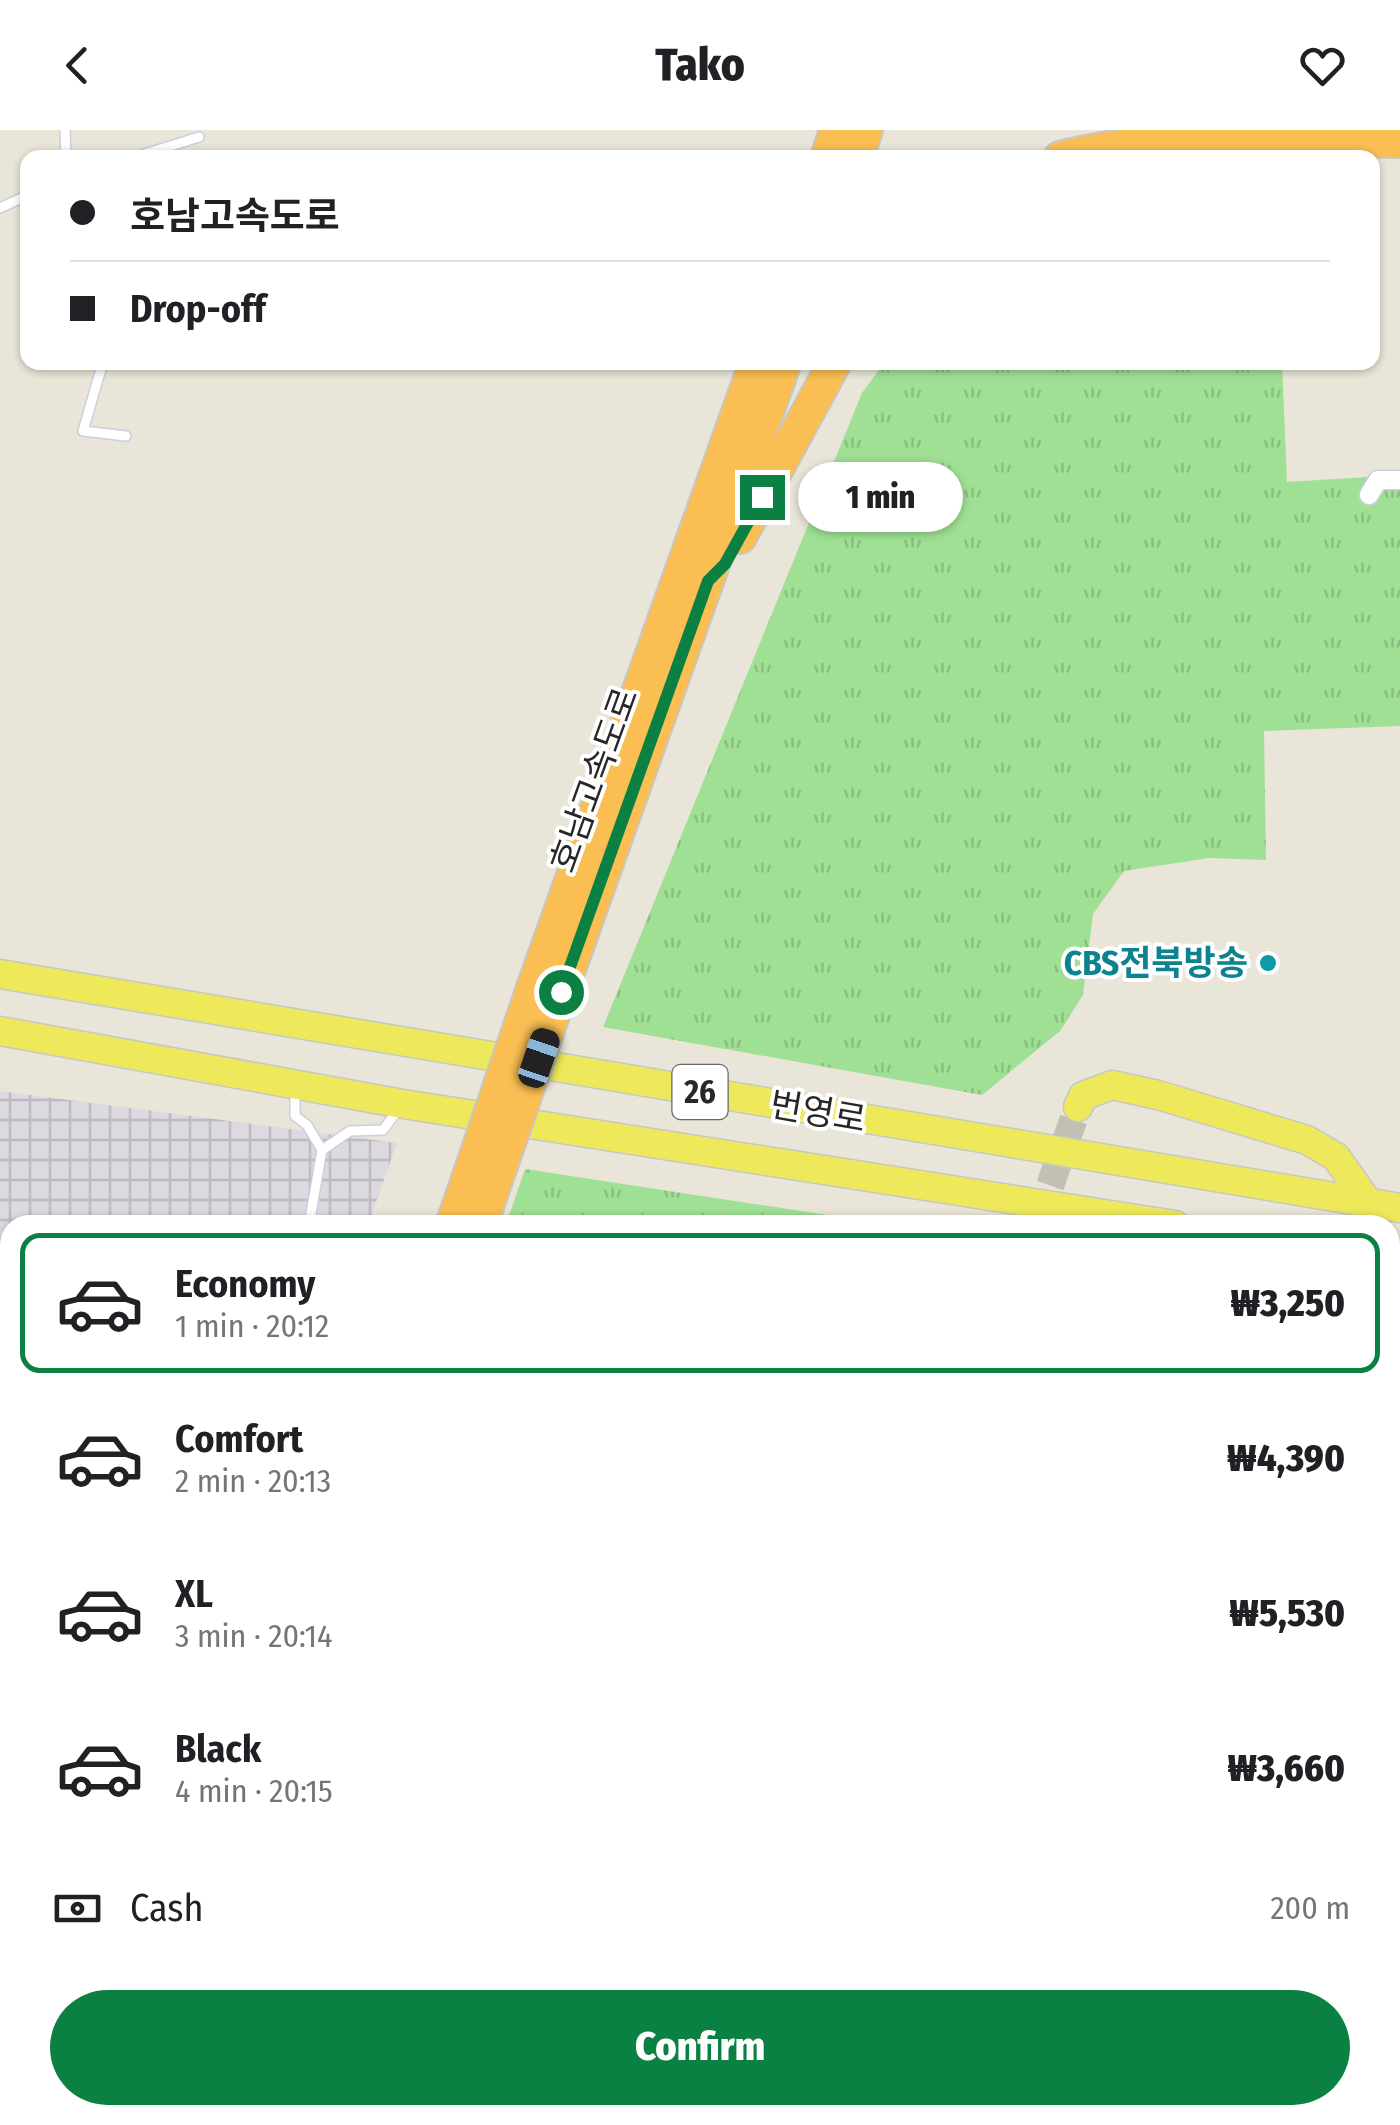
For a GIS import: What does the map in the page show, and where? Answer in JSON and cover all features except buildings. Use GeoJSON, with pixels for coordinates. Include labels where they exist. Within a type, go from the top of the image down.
{"type":"FeatureCollection","features":[{"type":"Feature","properties":{"kind":"highway"},"geometry":{"type":"LineString","coordinates":[[1090,150],[1173,138],[1400,141]]}},
{"type":"Feature","properties":{"kind":"highway","name":"호남고속도로"},"geometry":{"type":"LineString","coordinates":[[459,1215],[480,1186],[753,370]]}},
{"type":"Feature","properties":{"kind":"highway","name":"호남고속도로"},"geometry":{"type":"LineString","coordinates":[[548,989],[708,581],[782,370]]}},
{"type":"Feature","properties":{"kind":"highway"},"geometry":{"type":"LineString","coordinates":[[708,581],[725,564],[831,370]]}},
{"type":"Feature","properties":{"kind":"highway","name":"호남고속도로"},"geometry":{"type":"LineString","coordinates":[[480,1186],[481,1215]]}},
{"type":"Feature","properties":{"kind":"main road","name":"번영로"},"geometry":{"type":"LineString","coordinates":[[0,974],[1400,1208]]}},
{"type":"Feature","properties":{"kind":"main road","name":"번영로"},"geometry":{"type":"LineString","coordinates":[[0,1031],[403,1104],[1111,1215]]}},
{"type":"Feature","properties":{"kind":"main road"},"geometry":{"type":"LineString","coordinates":[[1078,1107],[1082,1096],[1112,1084],[1307,1140],[1336,1157],[1369,1204]]}},
{"type":"Feature","properties":{"kind":"street"},"geometry":{"type":"LineString","coordinates":[[1369,495],[1378,480],[1400,480]]}},
{"type":"Feature","properties":{"kind":"lane"},"geometry":{"type":"LineString","coordinates":[[157,150],[198,137]]}},
{"type":"Feature","properties":{"kind":"lane"},"geometry":{"type":"LineString","coordinates":[[101,370],[83,431],[126,436]]}},
{"type":"Feature","properties":{"kind":"lane"},"geometry":{"type":"LineString","coordinates":[[296,1084],[294,1116],[306,1125],[322,1150],[311,1215]]}},
{"type":"Feature","properties":{"kind":"lane"},"geometry":{"type":"LineString","coordinates":[[322,1150],[350,1131],[383,1130],[403,1104]]}},
{"type":"Feature","properties":{"kind":"shaded area"},"geometry":{"type":"Polygon","coordinates":[[[0,1091],[397,1143],[372,1215],[0,1215],[0,1091]]]}},
{"type":"Feature","properties":{"kind":"green space"},"geometry":{"type":"Polygon","coordinates":[[[879,370],[1282,370],[1287,482],[1400,475],[1400,726],[1264,731],[1266,860],[1209,858],[1124,871],[1093,914],[1083,995],[1060,1031],[982,1095],[603,1027],[862,393],[879,370]]]}},
{"type":"Feature","properties":{"kind":"green space"},"geometry":{"type":"Polygon","coordinates":[[[525,1169],[827,1215],[509,1215],[525,1169]]]}},
{"type":"Feature","properties":{"kind":"tunnel"},"geometry":{"type":"LineString","coordinates":[[1040,1215],[1078,1107]]}},
{"type":"Feature","properties":{"kind":"place","name":"CBS전북방송"},"geometry":{"type":"Point","coordinates":[1268,963]}},
{"type":"Feature","properties":{"kind":"route"},"geometry":{"type":"LineString","coordinates":[[561,992],[708,581],[725,564],[762,497]]}}]}
